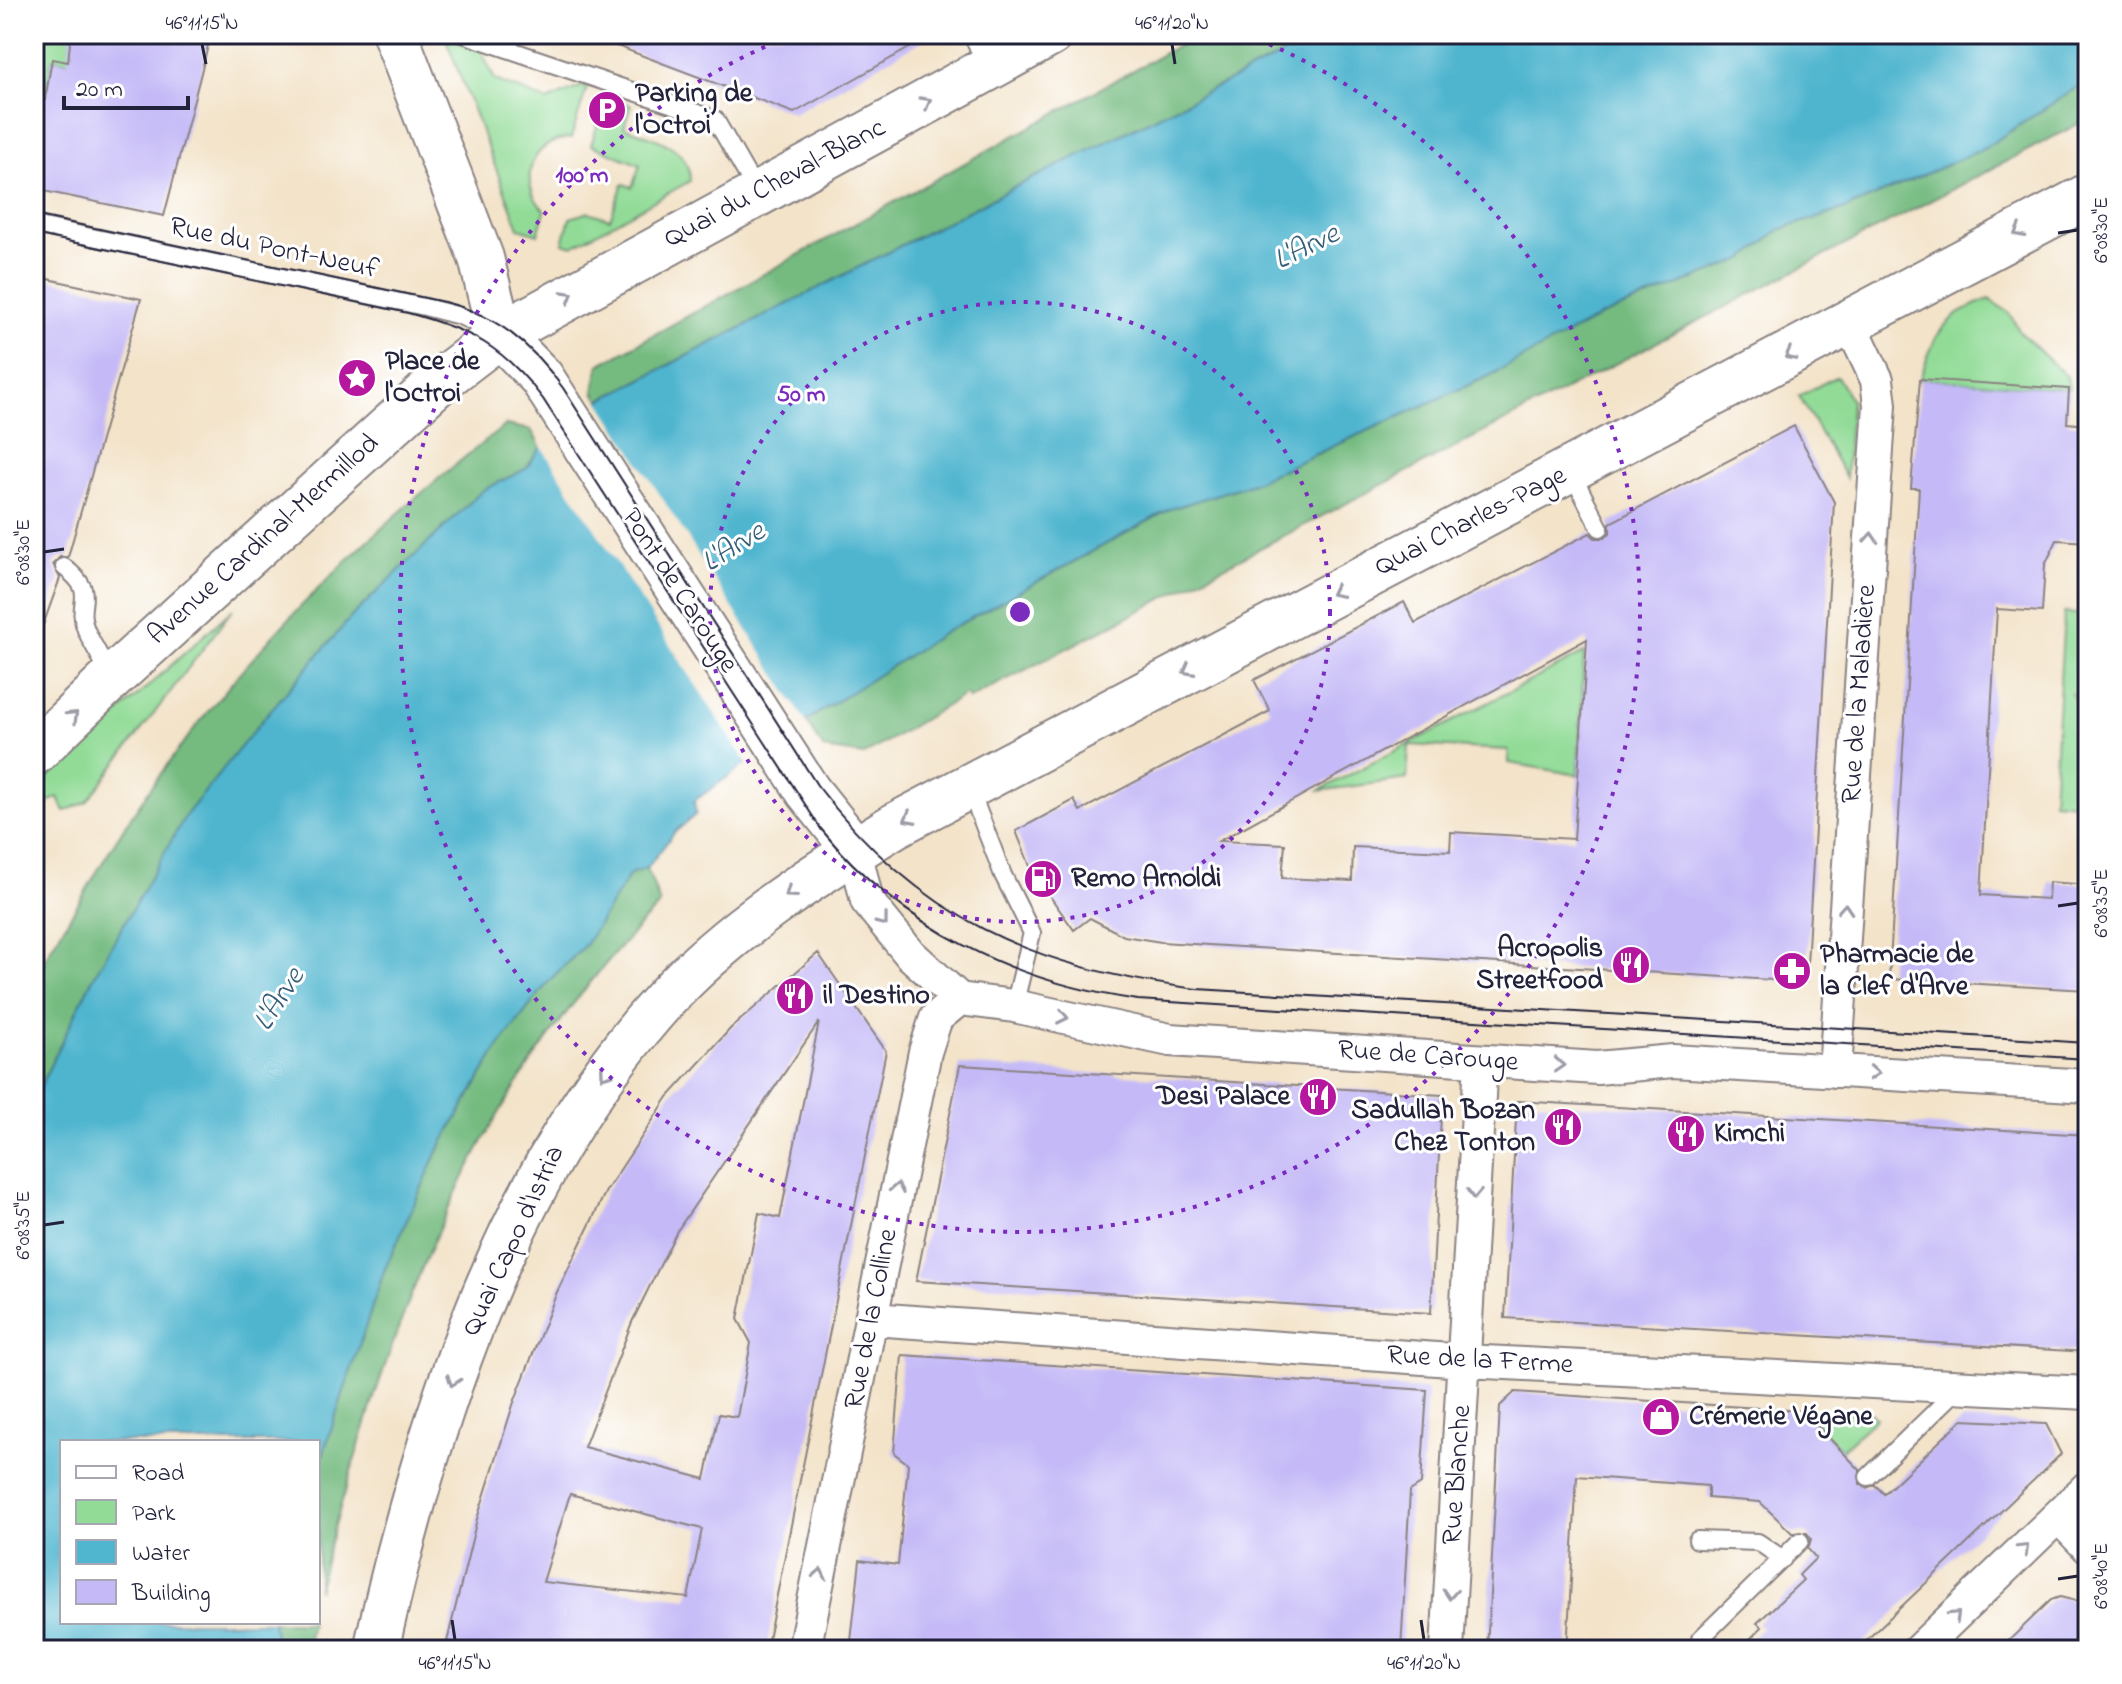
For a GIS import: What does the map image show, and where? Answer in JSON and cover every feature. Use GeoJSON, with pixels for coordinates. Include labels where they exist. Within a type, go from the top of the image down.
{"type":"FeatureCollection","features":[{"type":"Feature","properties":{"kind":"street"},"geometry":{"type":"LineString","coordinates":[[395,34],[481,258],[500,335]]}},
{"type":"Feature","properties":{"kind":"street","name":"Quai du Cheval-Blanc"},"geometry":{"type":"LineString","coordinates":[[500,335],[758,193],[980,51],[1051,34]]}},
{"type":"Feature","properties":{"kind":"street","name":"Quai Charles-Page"},"geometry":{"type":"LineString","coordinates":[[855,850],[969,786],[2088,196]]}},
{"type":"Feature","properties":{"kind":"street","name":"Rue de la Maladière"},"geometry":{"type":"LineString","coordinates":[[1835,1071],[1880,405],[1877,380],[1850,323]]}},
{"type":"Feature","properties":{"kind":"street","name":"Pont de Carouge"},"geometry":{"type":"LineString","coordinates":[[500,335],[523,355],[552,394],[808,791],[855,850]]}},
{"type":"Feature","properties":{"kind":"street","name":"Avenue Cardinal-Mermillod"},"geometry":{"type":"LineString","coordinates":[[34,753],[112,678],[441,380],[500,335]]}},
{"type":"Feature","properties":{"kind":"street"},"geometry":{"type":"LineString","coordinates":[[855,850],[867,901],[918,963],[959,999]]}},
{"type":"Feature","properties":{"kind":"street","name":"Quai Capo d'Istria"},"geometry":{"type":"LineString","coordinates":[[376,1650],[407,1529],[450,1388],[480,1304],[541,1173],[606,1073],[666,999],[731,939],[855,850]]}},
{"type":"Feature","properties":{"kind":"street","name":"Rue de Carouge"},"geometry":{"type":"LineString","coordinates":[[959,999],[1014,1006],[1170,1040],[1597,1068],[1673,1061],[2088,1086]]}},
{"type":"Feature","properties":{"kind":"street","name":"Rue de la Colline"},"geometry":{"type":"LineString","coordinates":[[804,1650],[925,1052],[936,1018],[959,999]]}},
{"type":"Feature","properties":{"kind":"street","name":"Rue Blanche"},"geometry":{"type":"LineString","coordinates":[[1447,1650],[1481,1061]]}},
{"type":"Feature","properties":{"kind":"street","name":"Rue de la Ferme"},"geometry":{"type":"LineString","coordinates":[[872,1319],[1465,1361],[2088,1393]]}},
{"type":"Feature","properties":{"kind":"street"},"geometry":{"type":"LineString","coordinates":[[1919,1650],[2088,1487]]}},
{"type":"Feature","properties":{"kind":"street"},"geometry":{"type":"LineString","coordinates":[[2058,1516],[2088,1547]]}},
{"type":"Feature","properties":{"kind":"lane"},"geometry":{"type":"LineString","coordinates":[[463,34],[715,119],[758,193]]}},
{"type":"Feature","properties":{"kind":"lane","name":"Rue du Pont-Neuf"},"geometry":{"type":"LineString","coordinates":[[34,225],[439,311],[500,335]]}},
{"type":"Feature","properties":{"kind":"lane"},"geometry":{"type":"LineString","coordinates":[[1570,471],[1600,528]]}},
{"type":"Feature","properties":{"kind":"lane"},"geometry":{"type":"LineString","coordinates":[[64,567],[79,579],[86,593],[85,628],[112,678]]}},
{"type":"Feature","properties":{"kind":"lane"},"geometry":{"type":"LineString","coordinates":[[969,786],[1003,875],[1032,933],[1014,1006]]}},
{"type":"Feature","properties":{"kind":"lane"},"geometry":{"type":"LineString","coordinates":[[1868,1477],[1959,1388]]}},
{"type":"Feature","properties":{"kind":"lane"},"geometry":{"type":"LineString","coordinates":[[1697,1540],[1758,1542],[1783,1559]]}},
{"type":"Feature","properties":{"kind":"lane"},"geometry":{"type":"LineString","coordinates":[[1700,1639],[1800,1541]]}},
{"type":"Feature","properties":{"kind":"green space"},"geometry":{"type":"Polygon","coordinates":[[[34,34],[126,34],[116,70],[52,59],[47,88],[34,82],[34,34]]]}},
{"type":"Feature","properties":{"kind":"green space"},"geometry":{"type":"Polygon","coordinates":[[[1199,34],[1324,34],[1009,190],[599,401],[594,391],[599,365],[1199,34]]]}},
{"type":"Feature","properties":{"kind":"green space"},"geometry":{"type":"Polygon","coordinates":[[[452,40],[481,50],[495,80],[547,101],[582,86],[587,88],[571,138],[546,146],[532,165],[531,188],[545,211],[538,234],[519,228],[447,42],[452,40]]]}},
{"type":"Feature","properties":{"kind":"green space"},"geometry":{"type":"Polygon","coordinates":[[[2088,80],[2088,119],[969,699],[966,694],[864,755],[824,749],[806,721],[945,632],[1170,509],[1250,484],[1493,374],[1601,316],[1744,259],[1781,229],[1845,209],[1983,149],[2088,80]]]}},
{"type":"Feature","properties":{"kind":"green space"},"geometry":{"type":"Polygon","coordinates":[[[607,96],[631,105],[624,127],[658,139],[677,151],[684,159],[690,181],[573,246],[563,243],[570,218],[589,212],[610,219],[623,184],[632,187],[640,165],[591,145],[607,96]]]}},
{"type":"Feature","properties":{"kind":"green space"},"geometry":{"type":"Polygon","coordinates":[[[1989,299],[2009,313],[2021,333],[2067,377],[2069,389],[1920,379],[1942,328],[1960,313],[1989,299]]]}},
{"type":"Feature","properties":{"kind":"green space"},"geometry":{"type":"Polygon","coordinates":[[[1837,376],[1851,401],[1846,478],[1799,396],[1837,376]]]}},
{"type":"Feature","properties":{"kind":"green space"},"geometry":{"type":"Polygon","coordinates":[[[506,425],[531,430],[541,447],[526,469],[483,490],[352,616],[186,815],[92,980],[34,1099],[32,1008],[39,972],[125,826],[170,761],[271,638],[326,581],[444,474],[506,425]]]}},
{"type":"Feature","properties":{"kind":"green space"},"geometry":{"type":"Polygon","coordinates":[[[233,609],[87,802],[65,811],[58,797],[34,809],[34,790],[233,609]]]}},
{"type":"Feature","properties":{"kind":"green space"},"geometry":{"type":"Polygon","coordinates":[[[2064,613],[2088,615],[2088,694],[2071,694],[2082,706],[2088,706],[2088,804],[2053,801],[2064,613]]]}},
{"type":"Feature","properties":{"kind":"green space"},"geometry":{"type":"Polygon","coordinates":[[[1584,653],[1578,775],[1509,763],[1508,750],[1409,745],[1407,779],[1318,791],[1584,653]]]}},
{"type":"Feature","properties":{"kind":"green space"},"geometry":{"type":"Polygon","coordinates":[[[647,868],[660,904],[557,1025],[515,1087],[477,1152],[413,1289],[386,1362],[320,1582],[320,1463],[384,1271],[438,1151],[499,1046],[549,981],[585,945],[630,874],[647,868]]]}},
{"type":"Feature","properties":{"kind":"green space"},"geometry":{"type":"Polygon","coordinates":[[[1803,1411],[1871,1413],[1876,1418],[1841,1450],[1803,1411]]]}},
{"type":"Feature","properties":{"kind":"green space"},"geometry":{"type":"Polygon","coordinates":[[[273,1624],[311,1624],[306,1650],[272,1650],[276,1641],[273,1624]]]}},
{"type":"Feature","properties":{"kind":"water","name":"L'Arve"},"geometry":{"type":"Polygon","coordinates":[[[1324,34],[2088,34],[2088,80],[1983,149],[1845,209],[1781,229],[1744,259],[1601,316],[1493,374],[1250,484],[1170,509],[945,632],[806,721],[694,801],[696,814],[675,832],[647,868],[630,874],[585,945],[549,981],[499,1046],[438,1151],[384,1271],[320,1463],[320,1440],[60,1440],[60,1624],[273,1624],[276,1641],[272,1650],[34,1650],[34,1099],[92,980],[186,815],[352,616],[483,490],[526,469],[541,447],[599,401],[1009,190],[1324,34]]]}},
{"type":"Feature","properties":{"kind":"pier"},"geometry":{"type":"Polygon","coordinates":[[[597,397],[808,725],[750,768],[539,443],[597,397]]]}},
{"type":"Feature","properties":{"kind":"building"},"geometry":{"type":"Polygon","coordinates":[[[71,34],[211,34],[164,216],[34,189],[34,94],[45,100],[52,59],[68,62],[71,34]]]}},
{"type":"Feature","properties":{"kind":"building"},"geometry":{"type":"Polygon","coordinates":[[[594,34],[934,34],[794,113],[593,37],[594,34]]]}},
{"type":"Feature","properties":{"kind":"building"},"geometry":{"type":"Polygon","coordinates":[[[34,276],[141,299],[68,557],[60,557],[53,564],[60,578],[38,639],[34,638],[34,276]]]}},
{"type":"Feature","properties":{"kind":"building"},"geometry":{"type":"Polygon","coordinates":[[[1920,379],[2069,389],[2067,423],[2088,425],[2088,542],[2057,540],[2045,565],[2042,612],[1997,609],[1981,895],[2048,899],[2049,882],[2088,885],[2088,990],[1889,979],[1919,488],[1911,488],[1920,379]]]}},
{"type":"Feature","properties":{"kind":"building"},"geometry":{"type":"Polygon","coordinates":[[[1794,426],[1834,502],[1806,982],[1161,942],[1124,936],[1090,918],[1074,930],[1032,871],[1016,831],[1074,800],[1080,811],[1270,711],[1254,680],[1404,602],[1415,623],[1590,533],[1595,538],[1604,538],[1610,533],[1610,523],[1794,426]],[[1587,639],[1219,841],[1285,844],[1282,878],[1352,881],[1353,847],[1450,851],[1451,832],[1574,839],[1587,639]]]}},
{"type":"Feature","properties":{"kind":"building"},"geometry":{"type":"Polygon","coordinates":[[[818,953],[886,1051],[766,1650],[445,1650],[477,1519],[513,1405],[557,1292],[606,1191],[668,1097],[731,1028],[818,953]],[[819,1022],[677,1231],[632,1322],[584,1447],[705,1479],[719,1414],[737,1417],[751,1343],[738,1319],[759,1213],[780,1218],[819,1022]],[[570,1494],[543,1582],[688,1598],[702,1529],[570,1494]]]}},
{"type":"Feature","properties":{"kind":"building"},"geometry":{"type":"Polygon","coordinates":[[[960,1065],[1442,1095],[1431,1313],[916,1281],[960,1065]]]}},
{"type":"Feature","properties":{"kind":"building"},"geometry":{"type":"Polygon","coordinates":[[[1517,1101],[2088,1135],[2088,1352],[1505,1318],[1517,1101]]]}},
{"type":"Feature","properties":{"kind":"building"},"geometry":{"type":"Polygon","coordinates":[[[902,1355],[1427,1390],[1421,1484],[1410,1491],[1401,1650],[850,1650],[860,1560],[898,1565],[908,1464],[894,1453],[902,1355]]]}},
{"type":"Feature","properties":{"kind":"building"},"geometry":{"type":"Polygon","coordinates":[[[1515,1392],[1803,1411],[1860,1470],[1860,1484],[1866,1488],[1875,1485],[1884,1494],[1962,1420],[2046,1424],[2061,1454],[1856,1650],[1739,1650],[1762,1627],[1757,1623],[1803,1580],[1799,1575],[1816,1558],[1808,1549],[1811,1539],[1807,1533],[1792,1533],[1760,1502],[1708,1498],[1708,1486],[1577,1476],[1567,1650],[1487,1650],[1500,1406],[1515,1392]]]}},
{"type":"Feature","properties":{"kind":"building"},"geometry":{"type":"Polygon","coordinates":[[[2060,1597],[2088,1604],[2088,1650],[1999,1650],[2051,1600],[2060,1597]]]}},
{"type":"Feature","properties":{"kind":"tram line"},"geometry":{"type":"LineString","coordinates":[[34,215],[444,302],[480,315],[511,333],[538,358],[563,388],[817,785],[856,831],[896,870],[939,903],[984,929],[1032,951],[1138,980],[1197,989],[2088,1043]]}},
{"type":"Feature","properties":{"kind":"tram line"},"geometry":{"type":"LineString","coordinates":[[34,234],[408,313],[450,326],[499,353],[543,399],[821,829],[887,895],[924,922],[1004,964],[1047,980],[1138,1000],[2088,1059]]}},
{"type":"Feature","properties":{"kind":"place","name":"Parking de l'Octroi"},"geometry":{"type":"Point","coordinates":[607,110]}},
{"type":"Feature","properties":{"kind":"place","name":"Place de l'Octroi"},"geometry":{"type":"Point","coordinates":[357,378]}},
{"type":"Feature","properties":{"kind":"place","name":"Remo Arnoldi"},"geometry":{"type":"Point","coordinates":[1043,879]}},
{"type":"Feature","properties":{"kind":"place","name":"Acropolis Streetfood"},"geometry":{"type":"Point","coordinates":[1631,965]}},
{"type":"Feature","properties":{"kind":"place","name":"Pharmacie de la Clef d'Arve"},"geometry":{"type":"Point","coordinates":[1792,971]}},
{"type":"Feature","properties":{"kind":"place","name":"il Destino"},"geometry":{"type":"Point","coordinates":[795,996]}},
{"type":"Feature","properties":{"kind":"place","name":"Desi Palace"},"geometry":{"type":"Point","coordinates":[1318,1097]}},
{"type":"Feature","properties":{"kind":"place","name":"Sadullah Bozan Chez Tonton"},"geometry":{"type":"Point","coordinates":[1563,1127]}},
{"type":"Feature","properties":{"kind":"place","name":"Kimchi"},"geometry":{"type":"Point","coordinates":[1686,1134]}},
{"type":"Feature","properties":{"kind":"place","name":"Crémerie Végane"},"geometry":{"type":"Point","coordinates":[1661,1417]}}]}
